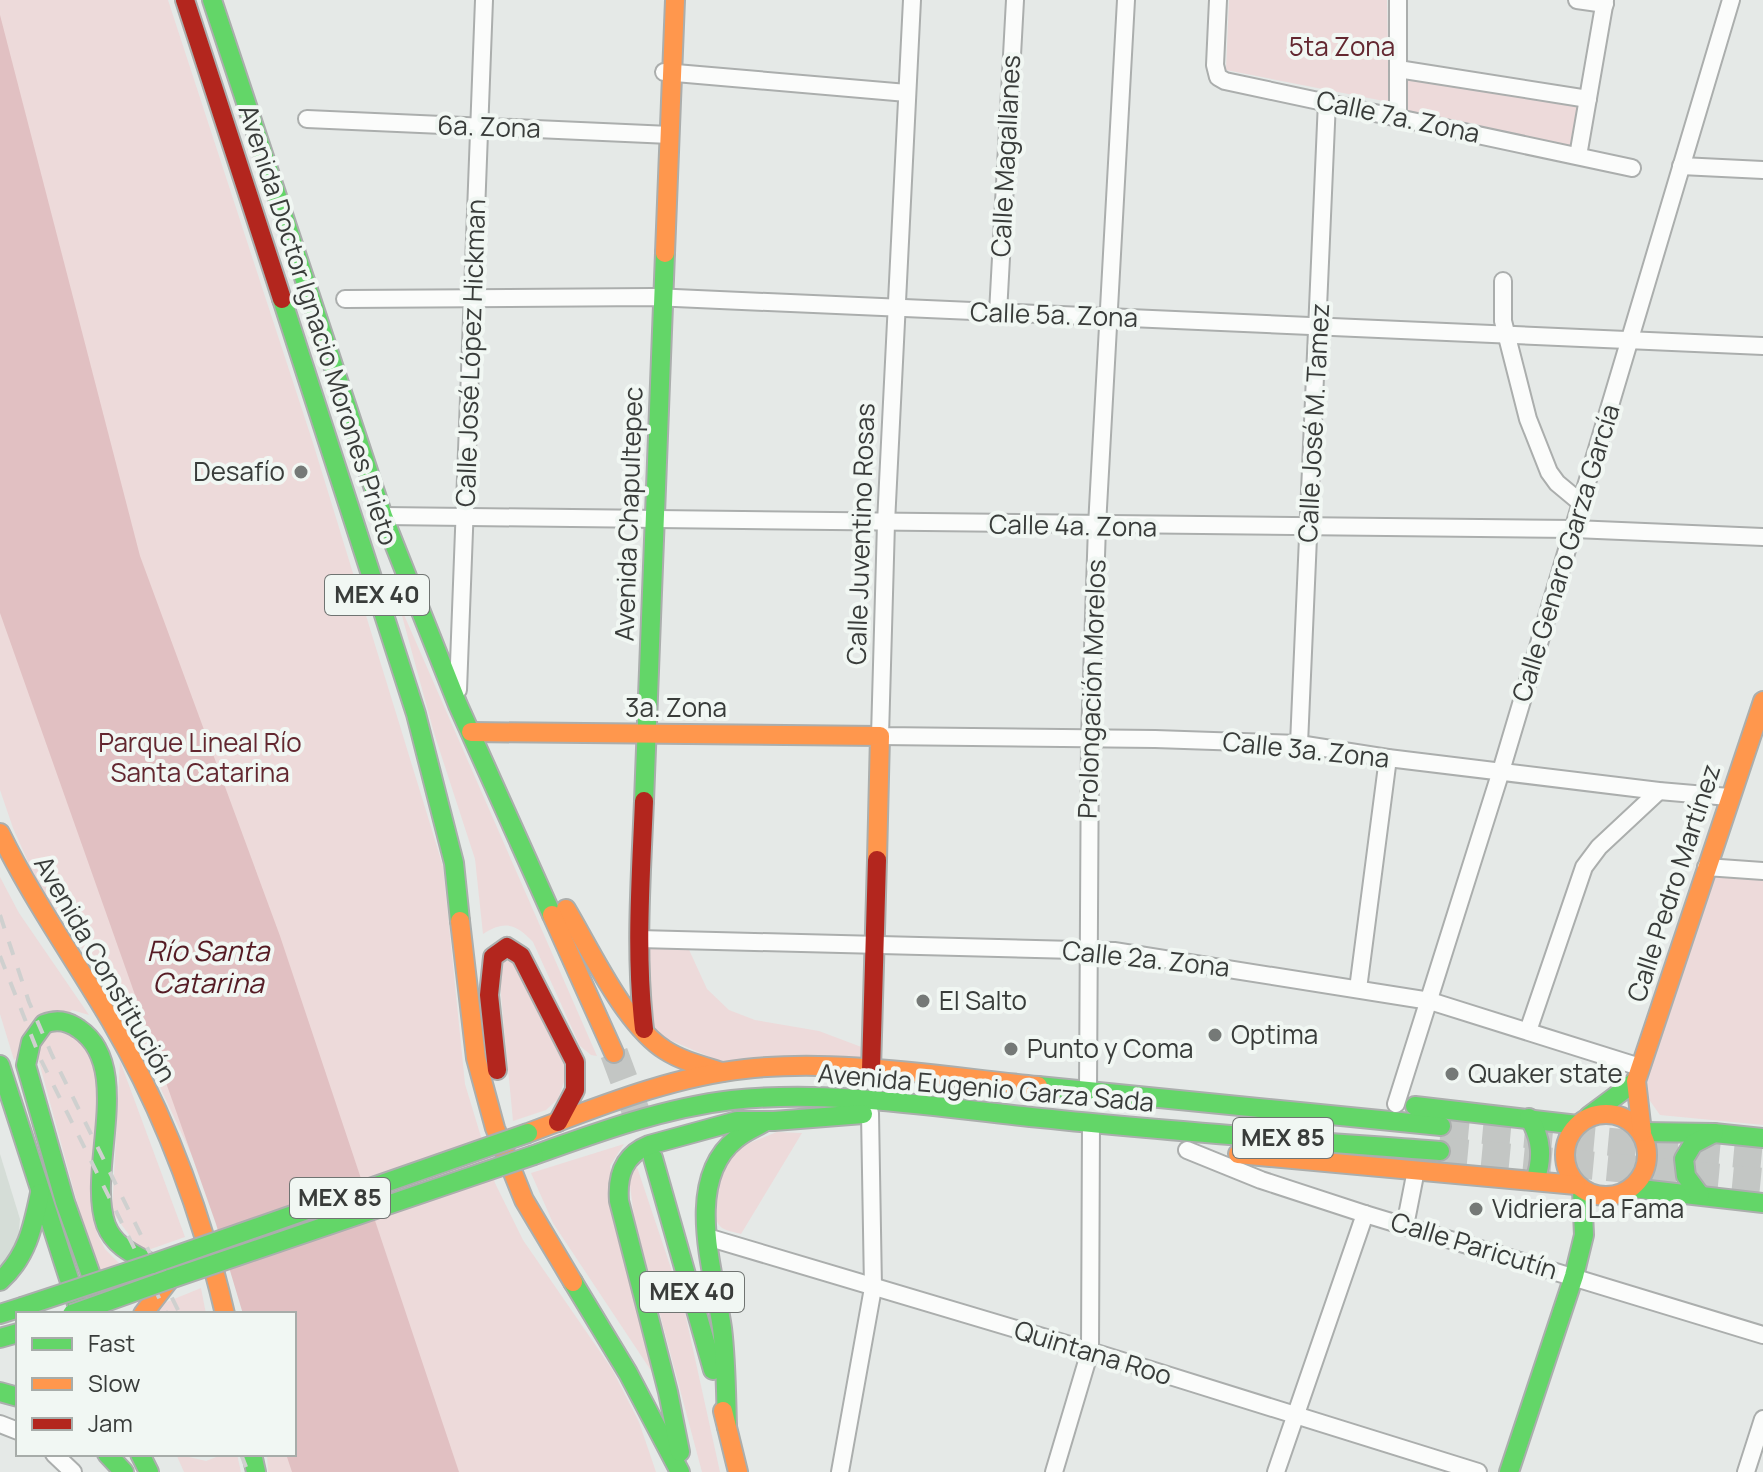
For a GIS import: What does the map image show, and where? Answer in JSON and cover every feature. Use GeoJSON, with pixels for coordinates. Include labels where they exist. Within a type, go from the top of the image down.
{"type":"FeatureCollection","features":[{"type":"Feature","properties":{"kind":"main road","name":"Avenida Doctor Ignacio Morones Prieto"},"geometry":{"type":"LineString","coordinates":[[185,0],[416,714],[454,863],[480,1080],[495,1128],[524,1200],[628,1373],[681,1472]]}},
{"type":"Feature","properties":{"kind":"main road","name":"Avenida Doctor Ignacio Morones Prieto"},"geometry":{"type":"LineString","coordinates":[[212,0],[383,516],[458,705],[614,1053]]}},
{"type":"Feature","properties":{"kind":"main road"},"geometry":{"type":"LineString","coordinates":[[665,0],[667,72]]}},
{"type":"Feature","properties":{"kind":"main road","name":"Avenida Chapultepec"},"geometry":{"type":"LineString","coordinates":[[644,1029],[639,939],[642,734],[667,72],[675,0]]}},
{"type":"Feature","properties":{"kind":"main road","name":"Calle Pedro Martínez"},"geometry":{"type":"LineString","coordinates":[[1642,1132],[1638,1074],[1763,701]]}},
{"type":"Feature","properties":{"kind":"main road","name":"3a. Zona"},"geometry":{"type":"LineString","coordinates":[[471,732],[880,736]]}},
{"type":"Feature","properties":{"kind":"main road","name":"Calle Juventino Rosas"},"geometry":{"type":"LineString","coordinates":[[871,1070],[880,736]]}},
{"type":"Feature","properties":{"kind":"main road"},"geometry":{"type":"LineString","coordinates":[[516,831],[644,1029],[671,1054],[722,1072]]}},
{"type":"Feature","properties":{"kind":"main road","name":"Avenida Constitución"},"geometry":{"type":"LineString","coordinates":[[0,833],[22,881],[110,1019],[149,1095],[191,1197],[224,1312]]}},
{"type":"Feature","properties":{"kind":"main road"},"geometry":{"type":"LineString","coordinates":[[524,1200],[505,1118],[495,1055],[490,966],[493,955],[500,949],[507,947],[521,956],[571,1051],[577,1072],[575,1090],[558,1122]]}},
{"type":"Feature","properties":{"kind":"main road"},"geometry":{"type":"LineString","coordinates":[[104,1312],[65,1202],[26,1065],[27,1050],[33,1035],[49,1022],[58,1021],[79,1028],[89,1037],[103,1062],[107,1097],[101,1197],[105,1223],[120,1248],[136,1259],[152,1264]]}},
{"type":"Feature","properties":{"kind":"main road"},"geometry":{"type":"LineString","coordinates":[[0,1065],[80,1312]]}},
{"type":"Feature","properties":{"kind":"main road","name":"Avenida Eugenio Garza Sada"},"geometry":{"type":"LineString","coordinates":[[152,1264],[650,1092],[722,1072],[776,1066],[871,1070],[1441,1126]]}},
{"type":"Feature","properties":{"kind":"main road"},"geometry":{"type":"LineString","coordinates":[[1509,1472],[1574,1276],[1584,1235],[1579,1187],[1568,1171],[1565,1158],[1571,1133],[1638,1074]]}},
{"type":"Feature","properties":{"kind":"main road"},"geometry":{"type":"LineString","coordinates":[[1126,1127],[1153,1140],[1187,1150],[1535,1181],[1579,1187],[1595,1196],[1610,1197],[1620,1195],[1640,1180],[1648,1158],[1642,1132],[1618,1115],[1605,1114],[1582,1122],[1186,1085],[1129,1096]]}},
{"type":"Feature","properties":{"kind":"main road","name":"Avenida Eugenio Garza Sada"},"geometry":{"type":"LineString","coordinates":[[170,1279],[636,1121],[719,1102],[800,1098],[898,1104],[1126,1127],[1440,1151]]}},
{"type":"Feature","properties":{"kind":"main road"},"geometry":{"type":"LineString","coordinates":[[681,1472],[668,1392],[621,1212],[619,1178],[628,1158],[649,1145],[719,1123],[870,1113],[898,1104]]}},
{"type":"Feature","properties":{"kind":"main road"},"geometry":{"type":"LineString","coordinates":[[1529,1118],[1538,1132],[1542,1147],[1535,1181]]}},
{"type":"Feature","properties":{"kind":"main road"},"geometry":{"type":"LineString","coordinates":[[727,1427],[722,1330],[707,1237],[705,1194],[715,1165],[735,1139],[747,1129],[769,1121]]}},
{"type":"Feature","properties":{"kind":"main road"},"geometry":{"type":"LineString","coordinates":[[1642,1132],[1714,1133],[1763,1138]]}},
{"type":"Feature","properties":{"kind":"main road"},"geometry":{"type":"LineString","coordinates":[[1700,1195],[1684,1173],[1684,1157],[1694,1141],[1714,1133]]}},
{"type":"Feature","properties":{"kind":"main road","name":"MEX 40"},"geometry":{"type":"LineString","coordinates":[[653,1158],[738,1472]]}},
{"type":"Feature","properties":{"kind":"main road"},"geometry":{"type":"LineString","coordinates":[[1632,1188],[1763,1203]]}},
{"type":"Feature","properties":{"kind":"main road"},"geometry":{"type":"LineString","coordinates":[[0,1281],[11,1272],[28,1244],[40,1192]]}},
{"type":"Feature","properties":{"kind":"main road"},"geometry":{"type":"LineString","coordinates":[[1584,1235],[1610,1197]]}},
{"type":"Feature","properties":{"kind":"main road","name":"MEX 85"},"geometry":{"type":"LineString","coordinates":[[0,1314],[152,1264]]}},
{"type":"Feature","properties":{"kind":"main road"},"geometry":{"type":"LineString","coordinates":[[145,1312],[170,1279]]}},
{"type":"Feature","properties":{"kind":"main road","name":"MEX 85"},"geometry":{"type":"LineString","coordinates":[[78,1312],[170,1279]]}},
{"type":"Feature","properties":{"kind":"main road"},"geometry":{"type":"LineString","coordinates":[[109,1456],[124,1472]]}},
{"type":"Feature","properties":{"kind":"street","name":"Calle José López Hickman"},"geometry":{"type":"LineString","coordinates":[[458,705],[484,0]]}},
{"type":"Feature","properties":{"kind":"street","name":"Calle Juventino Rosas"},"geometry":{"type":"LineString","coordinates":[[880,736],[886,523],[912,0]]}},
{"type":"Feature","properties":{"kind":"street","name":"Calle Magallanes"},"geometry":{"type":"LineString","coordinates":[[998,313],[1015,0]]}},
{"type":"Feature","properties":{"kind":"street","name":"Prolongación Morelos"},"geometry":{"type":"LineString","coordinates":[[1088,1092],[1090,738],[1097,526],[1126,0]]}},
{"type":"Feature","properties":{"kind":"street","name":"Calle 7a. Zona"},"geometry":{"type":"LineString","coordinates":[[1218,0],[1215,65],[1218,77],[1225,81],[1632,168]]}},
{"type":"Feature","properties":{"kind":"street"},"geometry":{"type":"LineString","coordinates":[[1398,0],[1398,116]]}},
{"type":"Feature","properties":{"kind":"street"},"geometry":{"type":"LineString","coordinates":[[1577,0],[1605,2],[1578,156]]}},
{"type":"Feature","properties":{"kind":"street","name":"Calle Genaro Garza García"},"geometry":{"type":"LineString","coordinates":[[1396,1104],[1501,771],[1731,0]]}},
{"type":"Feature","properties":{"kind":"street"},"geometry":{"type":"LineString","coordinates":[[1398,69],[1588,99]]}},
{"type":"Feature","properties":{"kind":"street"},"geometry":{"type":"LineString","coordinates":[[667,72],[907,93]]}},
{"type":"Feature","properties":{"kind":"street","name":"Calle José M. Tamez"},"geometry":{"type":"LineString","coordinates":[[1299,744],[1327,101]]}},
{"type":"Feature","properties":{"kind":"street","name":"6a. Zona"},"geometry":{"type":"LineString","coordinates":[[307,119],[665,134]]}},
{"type":"Feature","properties":{"kind":"street"},"geometry":{"type":"LineString","coordinates":[[1681,166],[1763,170]]}},
{"type":"Feature","properties":{"kind":"street"},"geometry":{"type":"LineString","coordinates":[[1503,281],[1505,332],[1520,396],[1549,472],[1581,503]]}},
{"type":"Feature","properties":{"kind":"street","name":"Calle 5a. Zona"},"geometry":{"type":"LineString","coordinates":[[345,299],[658,297],[1505,332],[1763,346]]}},
{"type":"Feature","properties":{"kind":"street","name":"Calle 4a. Zona"},"geometry":{"type":"LineString","coordinates":[[383,516],[1574,529],[1763,537]]}},
{"type":"Feature","properties":{"kind":"street","name":"Calle 3a. Zona"},"geometry":{"type":"LineString","coordinates":[[880,736],[1299,744],[1388,758],[1729,797]]}},
{"type":"Feature","properties":{"kind":"street"},"geometry":{"type":"LineString","coordinates":[[1358,989],[1388,758]]}},
{"type":"Feature","properties":{"kind":"street"},"geometry":{"type":"LineString","coordinates":[[1528,1031],[1584,867],[1599,847],[1659,791]]}},
{"type":"Feature","properties":{"kind":"street"},"geometry":{"type":"LineString","coordinates":[[1706,867],[1763,871]]}},
{"type":"Feature","properties":{"kind":"street","name":"Calle 2a. Zona"},"geometry":{"type":"LineString","coordinates":[[639,939],[1088,949],[1230,968],[1430,1001],[1528,1031],[1638,1074]]}},
{"type":"Feature","properties":{"kind":"street"},"geometry":{"type":"LineString","coordinates":[[840,1472],[873,1288],[870,1113]]}},
{"type":"Feature","properties":{"kind":"street"},"geometry":{"type":"LineString","coordinates":[[1054,1472],[1090,1351],[1091,1123]]}},
{"type":"Feature","properties":{"kind":"street","name":"Calle Paricutín"},"geometry":{"type":"LineString","coordinates":[[1187,1150],[1247,1175],[1365,1214],[1763,1335]]}},
{"type":"Feature","properties":{"kind":"street"},"geometry":{"type":"LineString","coordinates":[[1405,1226],[1416,1170]]}},
{"type":"Feature","properties":{"kind":"street"},"geometry":{"type":"LineString","coordinates":[[1276,1472],[1365,1214]]}},
{"type":"Feature","properties":{"kind":"street","name":"Quintana Roo"},"geometry":{"type":"LineString","coordinates":[[707,1237],[1090,1351],[1478,1472]]}},
{"type":"Feature","properties":{"kind":"street"},"geometry":{"type":"LineString","coordinates":[[1746,1472],[1763,1419]]}},
{"type":"Feature","properties":{"kind":"street"},"geometry":{"type":"LineString","coordinates":[[56,1456],[73,1472]]}},
{"type":"Feature","properties":{"kind":"shaded area"},"geometry":{"type":"Polygon","coordinates":[[[0,1154],[20,1219],[18,1242],[0,1270],[0,1154]]]}},
{"type":"Feature","properties":{"kind":"green space","name":"Parque Lineal Río Santa Catarina"},"geometry":{"type":"Polygon","coordinates":[[[0,0],[168,0],[313,443],[443,866],[465,1084],[495,1183],[523,1240],[612,1369],[639,1422],[656,1472],[268,1472],[267,1456],[296,1456],[296,1312],[293,1312],[202,1177],[132,1027],[37,882],[0,790],[0,0]]]}},
{"type":"Feature","properties":{"kind":"green space","name":"5ta Zona"},"geometry":{"type":"Polygon","coordinates":[[[1229,0],[1387,0],[1389,102],[1226,70],[1229,0]]]}},
{"type":"Feature","properties":{"kind":"green space"},"geometry":{"type":"Polygon","coordinates":[[[1398,69],[1588,99],[1578,156],[1398,116],[1398,69]]]}},
{"type":"Feature","properties":{"kind":"green space"},"geometry":{"type":"Polygon","coordinates":[[[398,601],[597,1056],[580,1046],[533,942],[510,926],[498,927],[483,934],[475,859],[434,733],[398,601]]]}},
{"type":"Feature","properties":{"kind":"green space"},"geometry":{"type":"Polygon","coordinates":[[[1717,872],[1763,877],[1763,1125],[1660,1115],[1641,1088],[1717,872]]]}},
{"type":"Feature","properties":{"kind":"green space"},"geometry":{"type":"Polygon","coordinates":[[[0,877],[19,913],[89,1015],[72,1010],[14,1060],[0,1014],[0,877]]]}},
{"type":"Feature","properties":{"kind":"green space"},"geometry":{"type":"Polygon","coordinates":[[[639,939],[685,941],[707,989],[729,1010],[755,1020],[819,1031],[872,1051],[871,1070],[738,1069],[644,1029],[639,939]]]}},
{"type":"Feature","properties":{"kind":"green space"},"geometry":{"type":"Polygon","coordinates":[[[512,959],[564,1063],[564,1082],[558,1099],[546,1110],[513,1121],[498,963],[512,959]]]}},
{"type":"Feature","properties":{"kind":"green space"},"geometry":{"type":"Polygon","coordinates":[[[51,1031],[73,1035],[96,1064],[97,1233],[105,1249],[119,1263],[96,1272],[36,1051],[51,1031]]]}},
{"type":"Feature","properties":{"kind":"green space"},"geometry":{"type":"Polygon","coordinates":[[[120,1061],[185,1237],[151,1249],[139,1248],[112,1212],[120,1061]]]}},
{"type":"Feature","properties":{"kind":"green space"},"geometry":{"type":"Polygon","coordinates":[[[777,1132],[802,1133],[741,1234],[722,1228],[717,1222],[715,1203],[729,1151],[777,1132]]]}},
{"type":"Feature","properties":{"kind":"green space"},"geometry":{"type":"Polygon","coordinates":[[[624,1144],[610,1166],[654,1375],[553,1223],[531,1173],[624,1144]]]}},
{"type":"Feature","properties":{"kind":"green space"},"geometry":{"type":"Polygon","coordinates":[[[637,1167],[683,1304],[720,1472],[702,1472],[634,1217],[629,1177],[637,1167]]]}},
{"type":"Feature","properties":{"kind":"green space"},"geometry":{"type":"Polygon","coordinates":[[[201,1288],[206,1312],[151,1312],[152,1308],[201,1288]]]}},
{"type":"Feature","properties":{"kind":"green space"},"geometry":{"type":"Polygon","coordinates":[[[177,1456],[206,1461],[219,1456],[237,1456],[241,1472],[184,1472],[177,1456]]]}},
{"type":"Feature","properties":{"kind":"water","name":"Río Santa Catarina"},"geometry":{"type":"Polygon","coordinates":[[[0,15],[140,556],[280,936],[459,1472],[292,1472],[287,1456],[296,1456],[296,1312],[242,1312],[216,1224],[0,613],[0,15]]]}},
{"type":"Feature","properties":{"kind":"tunnel"},"geometry":{"type":"LineString","coordinates":[[614,1053],[639,1120]]}},
{"type":"Feature","properties":{"kind":"tunnel"},"geometry":{"type":"LineString","coordinates":[[1441,1126],[1763,1156]]}},
{"type":"Feature","properties":{"kind":"tunnel"},"geometry":{"type":"LineString","coordinates":[[1440,1151],[1763,1182]]}},
{"type":"Feature","properties":{"kind":"railway"},"geometry":{"type":"LineString","coordinates":[[0,915],[29,1002],[52,1055],[179,1312]]}},
{"type":"Feature","properties":{"kind":"railway"},"geometry":{"type":"LineString","coordinates":[[0,956],[41,1060],[166,1312]]}},
{"type":"Feature","properties":{"kind":"railway"},"geometry":{"type":"LineString","coordinates":[[242,1456],[248,1472]]}},
{"type":"Feature","properties":{"kind":"traffic: fast"},"geometry":{"type":"LineString","coordinates":[[212,0],[383,516],[458,705],[552,915]]}},
{"type":"Feature","properties":{"kind":"traffic: fast"},"geometry":{"type":"LineString","coordinates":[[644,801],[665,253]]}},
{"type":"Feature","properties":{"kind":"traffic: fast"},"geometry":{"type":"LineString","coordinates":[[282,299],[416,714],[454,863],[460,921]]}},
{"type":"Feature","properties":{"kind":"traffic: fast"},"geometry":{"type":"LineString","coordinates":[[102,1306],[65,1202],[26,1065],[31,1042],[48,1022],[71,1024],[95,1046],[104,1068],[107,1093],[101,1177],[101,1203],[106,1225],[119,1244],[152,1264]]}},
{"type":"Feature","properties":{"kind":"traffic: fast"},"geometry":{"type":"LineString","coordinates":[[0,1065],[80,1312]]}},
{"type":"Feature","properties":{"kind":"traffic: fast"},"geometry":{"type":"LineString","coordinates":[[1589,1116],[1636,1081]]}},
{"type":"Feature","properties":{"kind":"traffic: fast"},"geometry":{"type":"LineString","coordinates":[[1038,1086],[1441,1126]]}},
{"type":"Feature","properties":{"kind":"traffic: fast"},"geometry":{"type":"LineString","coordinates":[[534,1155],[656,1115],[732,1100],[770,1097],[886,1101],[1191,1132],[1440,1151]]}},
{"type":"Feature","properties":{"kind":"traffic: fast"},"geometry":{"type":"LineString","coordinates":[[1415,1106],[1578,1125]]}},
{"type":"Feature","properties":{"kind":"traffic: fast"},"geometry":{"type":"LineString","coordinates":[[680,1452],[668,1392],[619,1201],[619,1183],[624,1167],[633,1154],[649,1145],[737,1121],[863,1114]]}},
{"type":"Feature","properties":{"kind":"traffic: fast"},"geometry":{"type":"LineString","coordinates":[[1529,1118],[1537,1133],[1540,1149],[1535,1181]]}},
{"type":"Feature","properties":{"kind":"traffic: fast"},"geometry":{"type":"LineString","coordinates":[[727,1427],[722,1328],[709,1255],[706,1202],[710,1178],[720,1157],[739,1137],[763,1123]]}},
{"type":"Feature","properties":{"kind":"traffic: fast"},"geometry":{"type":"LineString","coordinates":[[1642,1132],[1714,1133],[1763,1138]]}},
{"type":"Feature","properties":{"kind":"traffic: fast"},"geometry":{"type":"LineString","coordinates":[[152,1264],[528,1133]]}},
{"type":"Feature","properties":{"kind":"traffic: fast"},"geometry":{"type":"LineString","coordinates":[[1700,1195],[1686,1176],[1684,1159],[1693,1144],[1714,1133]]}},
{"type":"Feature","properties":{"kind":"traffic: fast"},"geometry":{"type":"LineString","coordinates":[[170,1279],[534,1155]]}},
{"type":"Feature","properties":{"kind":"traffic: fast"},"geometry":{"type":"LineString","coordinates":[[653,1158],[713,1370]]}},
{"type":"Feature","properties":{"kind":"traffic: fast"},"geometry":{"type":"LineString","coordinates":[[1632,1188],[1763,1203]]}},
{"type":"Feature","properties":{"kind":"traffic: fast"},"geometry":{"type":"LineString","coordinates":[[1509,1472],[1574,1276],[1584,1235],[1582,1190]]}},
{"type":"Feature","properties":{"kind":"traffic: fast"},"geometry":{"type":"LineString","coordinates":[[0,1281],[23,1252],[40,1193]]}},
{"type":"Feature","properties":{"kind":"traffic: fast"},"geometry":{"type":"LineString","coordinates":[[22,1307],[152,1264]]}},
{"type":"Feature","properties":{"kind":"traffic: fast"},"geometry":{"type":"LineString","coordinates":[[78,1312],[170,1279]]}},
{"type":"Feature","properties":{"kind":"traffic: fast"},"geometry":{"type":"LineString","coordinates":[[573,1282],[628,1373],[680,1472]]}},
{"type":"Feature","properties":{"kind":"traffic: fast"},"geometry":{"type":"LineString","coordinates":[[0,1314],[22,1307]]}},
{"type":"Feature","properties":{"kind":"traffic: fast"},"geometry":{"type":"LineString","coordinates":[[0,1338],[16,1334]]}},
{"type":"Feature","properties":{"kind":"traffic: fast"},"geometry":{"type":"LineString","coordinates":[[0,1392],[16,1396]]}},
{"type":"Feature","properties":{"kind":"traffic: fast"},"geometry":{"type":"LineString","coordinates":[[109,1456],[124,1472]]}},
{"type":"Feature","properties":{"kind":"traffic: fast"},"geometry":{"type":"LineString","coordinates":[[141,1456],[149,1472]]}},
{"type":"Feature","properties":{"kind":"traffic: fast"},"geometry":{"type":"LineString","coordinates":[[252,1456],[256,1472]]}},
{"type":"Feature","properties":{"kind":"traffic: slow"},"geometry":{"type":"LineString","coordinates":[[665,253],[675,0]]}},
{"type":"Feature","properties":{"kind":"traffic: slow"},"geometry":{"type":"LineString","coordinates":[[1642,1132],[1636,1081],[1763,701]]}},
{"type":"Feature","properties":{"kind":"traffic: slow"},"geometry":{"type":"LineString","coordinates":[[471,732],[880,736],[877,860]]}},
{"type":"Feature","properties":{"kind":"traffic: slow"},"geometry":{"type":"LineString","coordinates":[[0,833],[39,905],[111,1021],[148,1091],[192,1200],[224,1312]]}},
{"type":"Feature","properties":{"kind":"traffic: slow"},"geometry":{"type":"LineString","coordinates":[[566,909],[622,1005],[650,1038],[678,1057],[722,1072]]}},
{"type":"Feature","properties":{"kind":"traffic: slow"},"geometry":{"type":"LineString","coordinates":[[552,915],[614,1053]]}},
{"type":"Feature","properties":{"kind":"traffic: slow"},"geometry":{"type":"LineString","coordinates":[[460,921],[476,1058],[495,1128],[524,1200],[573,1282]]}},
{"type":"Feature","properties":{"kind":"traffic: slow"},"geometry":{"type":"LineString","coordinates":[[528,1133],[662,1086],[745,1069],[854,1067],[1038,1086]]}},
{"type":"Feature","properties":{"kind":"traffic: slow"},"geometry":{"type":"LineString","coordinates":[[1598,1114],[1614,1114],[1629,1121],[1640,1132],[1647,1155],[1644,1171],[1635,1184],[1614,1196],[1598,1196],[1583,1189],[1572,1178],[1565,1163],[1565,1147],[1572,1132],[1583,1121],[1598,1114]]}},
{"type":"Feature","properties":{"kind":"traffic: slow"},"geometry":{"type":"LineString","coordinates":[[1238,1154],[1576,1185]]}},
{"type":"Feature","properties":{"kind":"traffic: slow"},"geometry":{"type":"LineString","coordinates":[[145,1312],[170,1279]]}},
{"type":"Feature","properties":{"kind":"traffic: slow"},"geometry":{"type":"LineString","coordinates":[[723,1411],[738,1472]]}},
{"type":"Feature","properties":{"kind":"traffic: jam"},"geometry":{"type":"LineString","coordinates":[[185,0],[282,299]]}},
{"type":"Feature","properties":{"kind":"traffic: jam"},"geometry":{"type":"LineString","coordinates":[[644,801],[639,944],[644,1029]]}},
{"type":"Feature","properties":{"kind":"traffic: jam"},"geometry":{"type":"LineString","coordinates":[[871,1070],[877,860]]}},
{"type":"Feature","properties":{"kind":"traffic: jam"},"geometry":{"type":"LineString","coordinates":[[497,1070],[489,995],[493,957],[507,947],[521,956],[575,1062],[575,1090],[558,1122]]}},
{"type":"Feature","properties":{"kind":"place","name":"Desafío"},"geometry":{"type":"Point","coordinates":[301,472]}},
{"type":"Feature","properties":{"kind":"place","name":"El Salto"},"geometry":{"type":"Point","coordinates":[923,1001]}},
{"type":"Feature","properties":{"kind":"place","name":"Optima"},"geometry":{"type":"Point","coordinates":[1215,1035]}},
{"type":"Feature","properties":{"kind":"place","name":"Punto y Coma"},"geometry":{"type":"Point","coordinates":[1011,1049]}},
{"type":"Feature","properties":{"kind":"place","name":"Quaker state"},"geometry":{"type":"Point","coordinates":[1452,1074]}},
{"type":"Feature","properties":{"kind":"place","name":"Vidriera La Fama"},"geometry":{"type":"Point","coordinates":[1476,1209]}}]}
